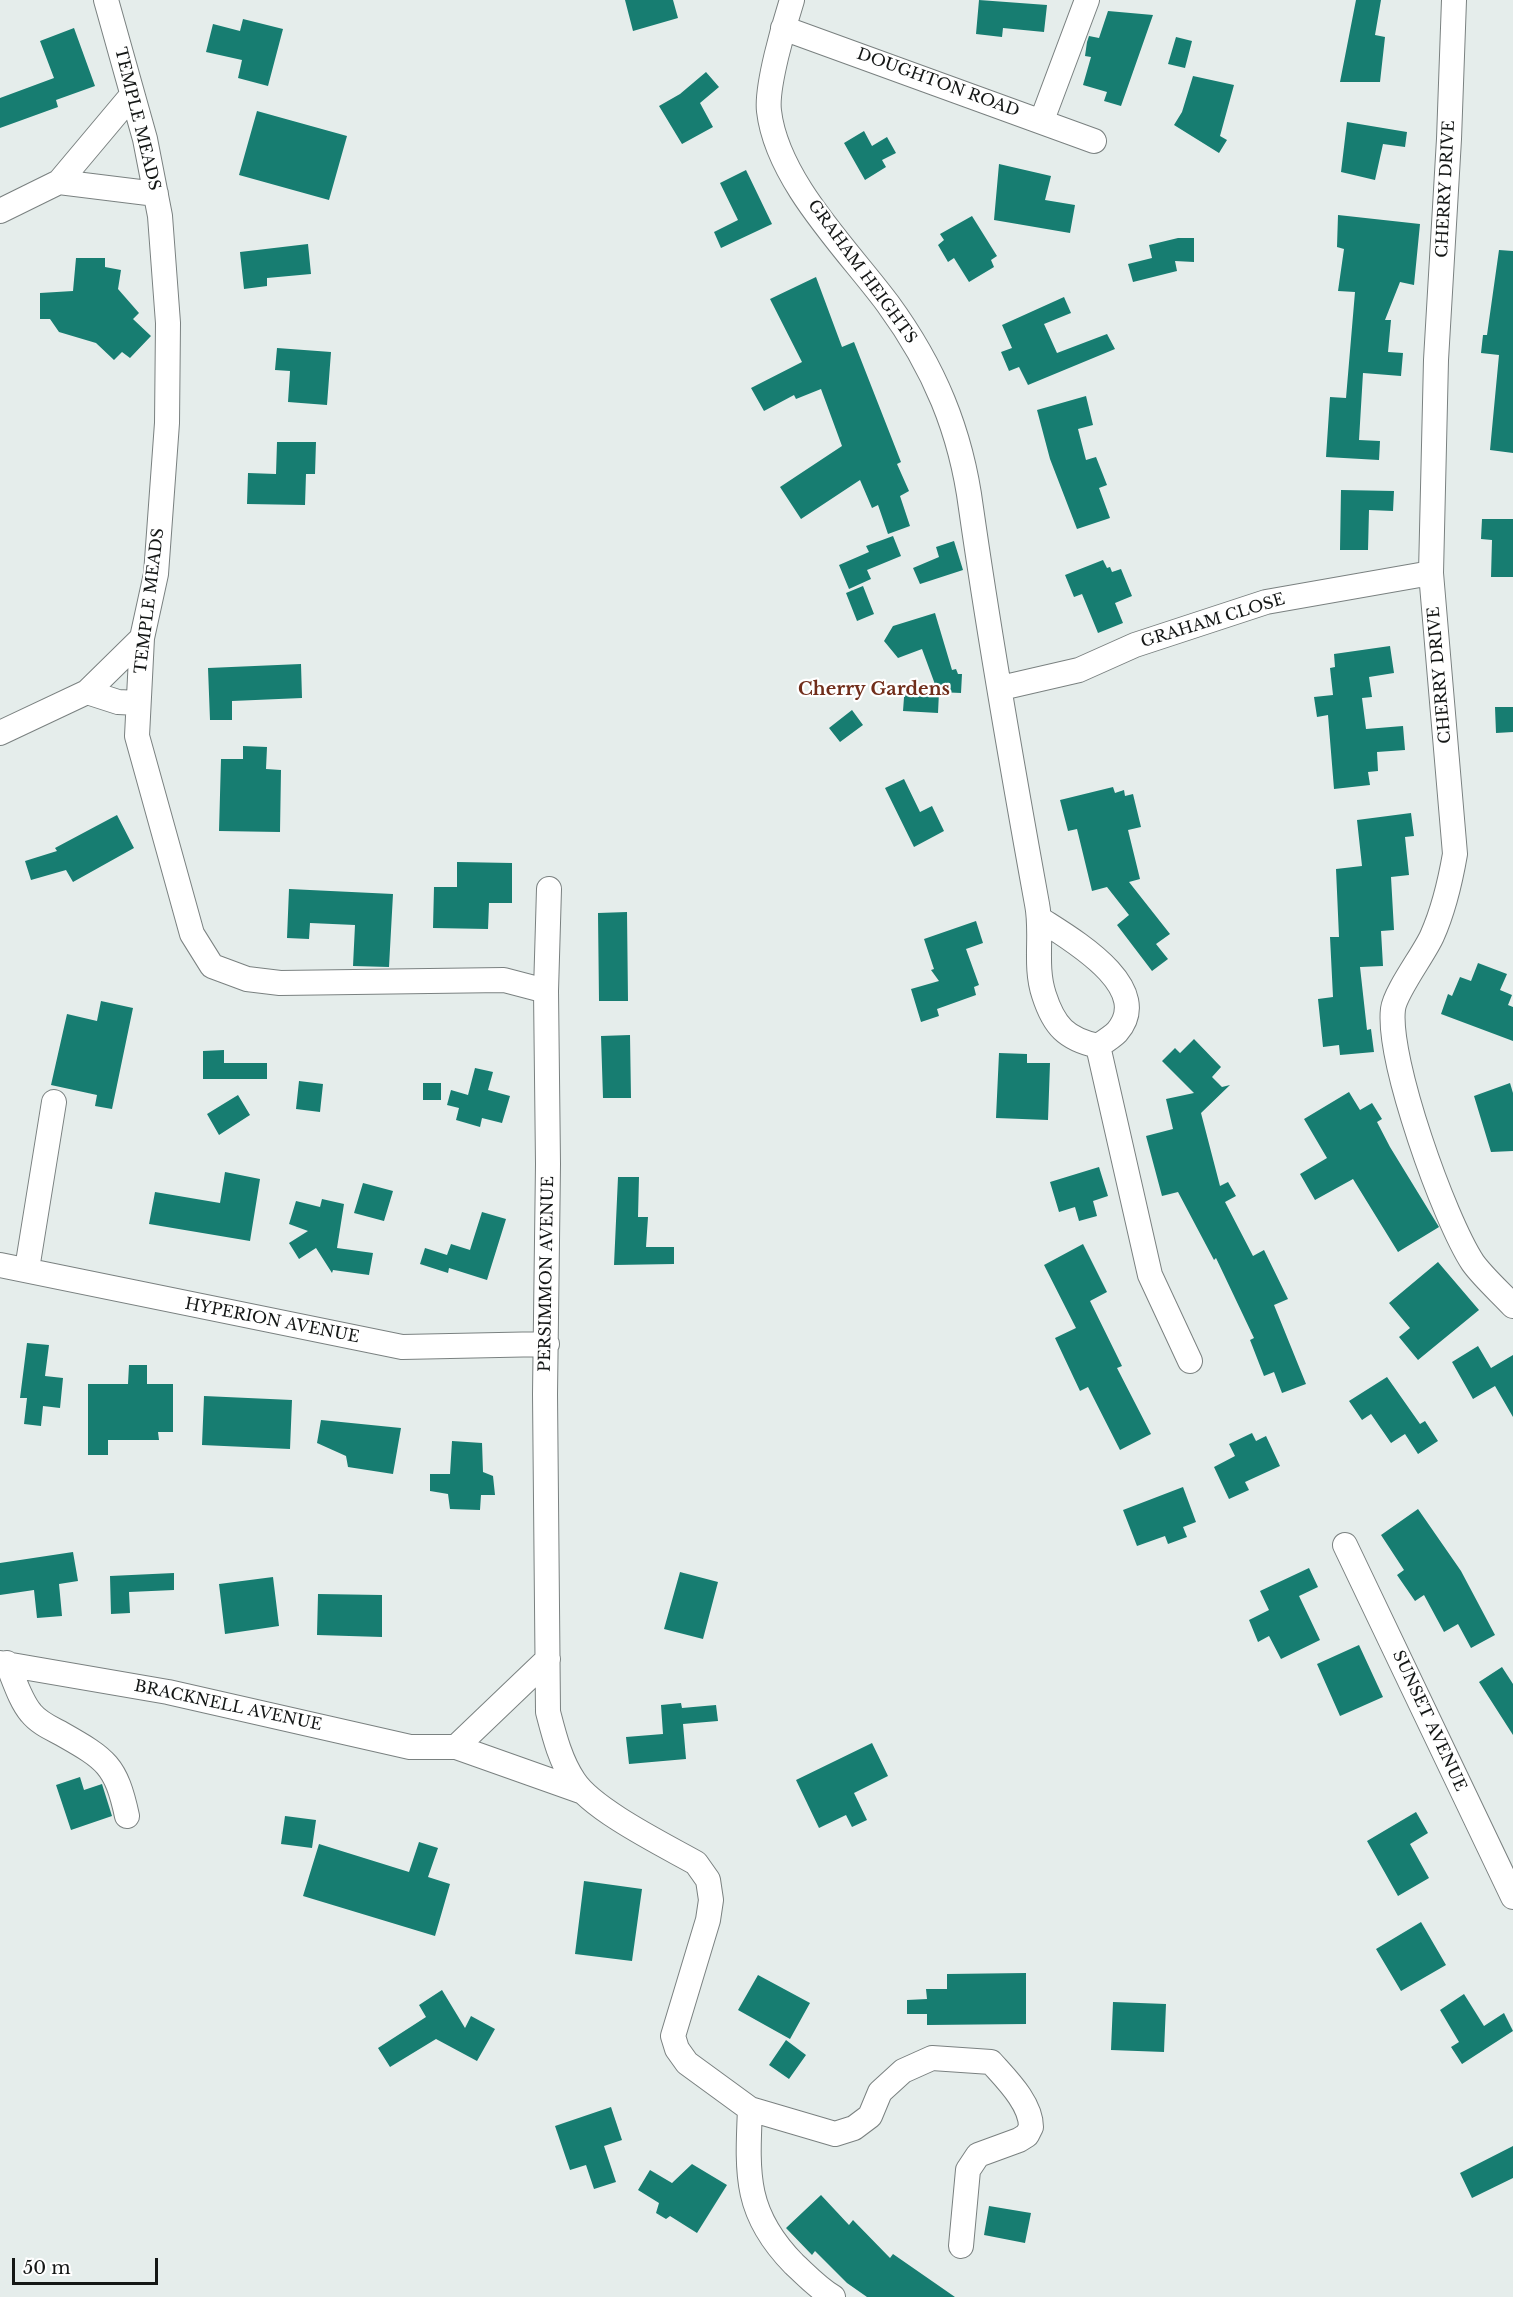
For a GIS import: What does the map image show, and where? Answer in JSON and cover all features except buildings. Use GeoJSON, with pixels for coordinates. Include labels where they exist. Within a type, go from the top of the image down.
{"type":"FeatureCollection","features":[{"type":"Feature","properties":{"kind":"street","name":"TEMPLE MEADS"},"geometry":{"type":"LineString","coordinates":[[106,0],[156,194],[160,216],[168,323],[167,423],[156,574],[142,638],[137,736],[192,934],[212,966],[247,980],[280,983],[504,980],[546,991]]}},
{"type":"Feature","properties":{"kind":"street","name":"GRAHAM HEIGHTS"},"geometry":{"type":"LineString","coordinates":[[792,0],[783,28],[768,108],[773,134],[784,162],[830,231],[889,305],[940,388],[954,424],[970,496],[982,585],[1040,919],[1039,975],[1052,1015],[1062,1031],[1076,1041],[1098,1046]]}},
{"type":"Feature","properties":{"kind":"street"},"geometry":{"type":"LineString","coordinates":[[1042,120],[1087,0]]}},
{"type":"Feature","properties":{"kind":"street","name":"CHERRY DRIVE"},"geometry":{"type":"LineString","coordinates":[[1454,0],[1449,139],[1436,360],[1431,573],[1455,854],[1448,896],[1431,938],[1393,1007],[1396,1048],[1408,1096],[1442,1202],[1473,1263],[1513,1306]]}},
{"type":"Feature","properties":{"kind":"street","name":"DOUGHTON ROAD"},"geometry":{"type":"LineString","coordinates":[[783,28],[1042,120],[1094,141]]}},
{"type":"Feature","properties":{"kind":"street"},"geometry":{"type":"LineString","coordinates":[[0,211],[59,182],[132,95]]}},
{"type":"Feature","properties":{"kind":"street"},"geometry":{"type":"LineString","coordinates":[[59,182],[156,194]]}},
{"type":"Feature","properties":{"kind":"street","name":"GRAHAM CLOSE"},"geometry":{"type":"LineString","coordinates":[[1001,688],[1079,670],[1135,645],[1266,602],[1431,573]]}},
{"type":"Feature","properties":{"kind":"street"},"geometry":{"type":"LineString","coordinates":[[0,733],[87,692],[142,638]]}},
{"type":"Feature","properties":{"kind":"street"},"geometry":{"type":"LineString","coordinates":[[87,692],[117,702],[138,703]]}},
{"type":"Feature","properties":{"kind":"street","name":"PERSIMMON AVENUE"},"geometry":{"type":"LineString","coordinates":[[549,889],[546,991],[547,1344],[545,1395],[548,1712],[566,1767],[583,1792]]}},
{"type":"Feature","properties":{"kind":"street"},"geometry":{"type":"LineString","coordinates":[[1040,919],[1097,957],[1125,996],[1125,1015],[1117,1032],[1098,1046],[1150,1275],[1190,1360]]}},
{"type":"Feature","properties":{"kind":"street"},"geometry":{"type":"LineString","coordinates":[[27,1269],[54,1102]]}},
{"type":"Feature","properties":{"kind":"street","name":"HYPERION AVENUE"},"geometry":{"type":"LineString","coordinates":[[0,1265],[402,1347],[547,1344]]}},
{"type":"Feature","properties":{"kind":"street","name":"SUNSET AVENUE"},"geometry":{"type":"LineString","coordinates":[[1345,1545],[1513,1897]]}},
{"type":"Feature","properties":{"kind":"street"},"geometry":{"type":"LineString","coordinates":[[456,1747],[548,1659]]}},
{"type":"Feature","properties":{"kind":"street"},"geometry":{"type":"LineString","coordinates":[[4,1663],[32,1714],[44,1724],[89,1750],[112,1768],[121,1790],[127,1816]]}},
{"type":"Feature","properties":{"kind":"street","name":"BRACKNELL AVENUE"},"geometry":{"type":"LineString","coordinates":[[4,1663],[168,1692],[410,1747],[456,1747],[583,1792]]}},
{"type":"Feature","properties":{"kind":"street"},"geometry":{"type":"LineString","coordinates":[[583,1792],[696,1863],[708,1880],[711,1900],[708,1920],[673,2036],[677,2049],[687,2063],[750,2109],[835,2134],[854,2128],[870,2116],[880,2092],[903,2071],[932,2058],[991,2062],[1026,2108],[1031,2127],[1019,2140],[978,2155],[968,2170],[961,2246]]}},
{"type":"Feature","properties":{"kind":"street"},"geometry":{"type":"LineString","coordinates":[[750,2109],[747,2160],[754,2206],[775,2244],[820,2290],[833,2297]]}},
{"type":"Feature","properties":{"kind":"district","name":"Cherry Gardens"},"geometry":{"type":"Point","coordinates":[874,690]}}]}
